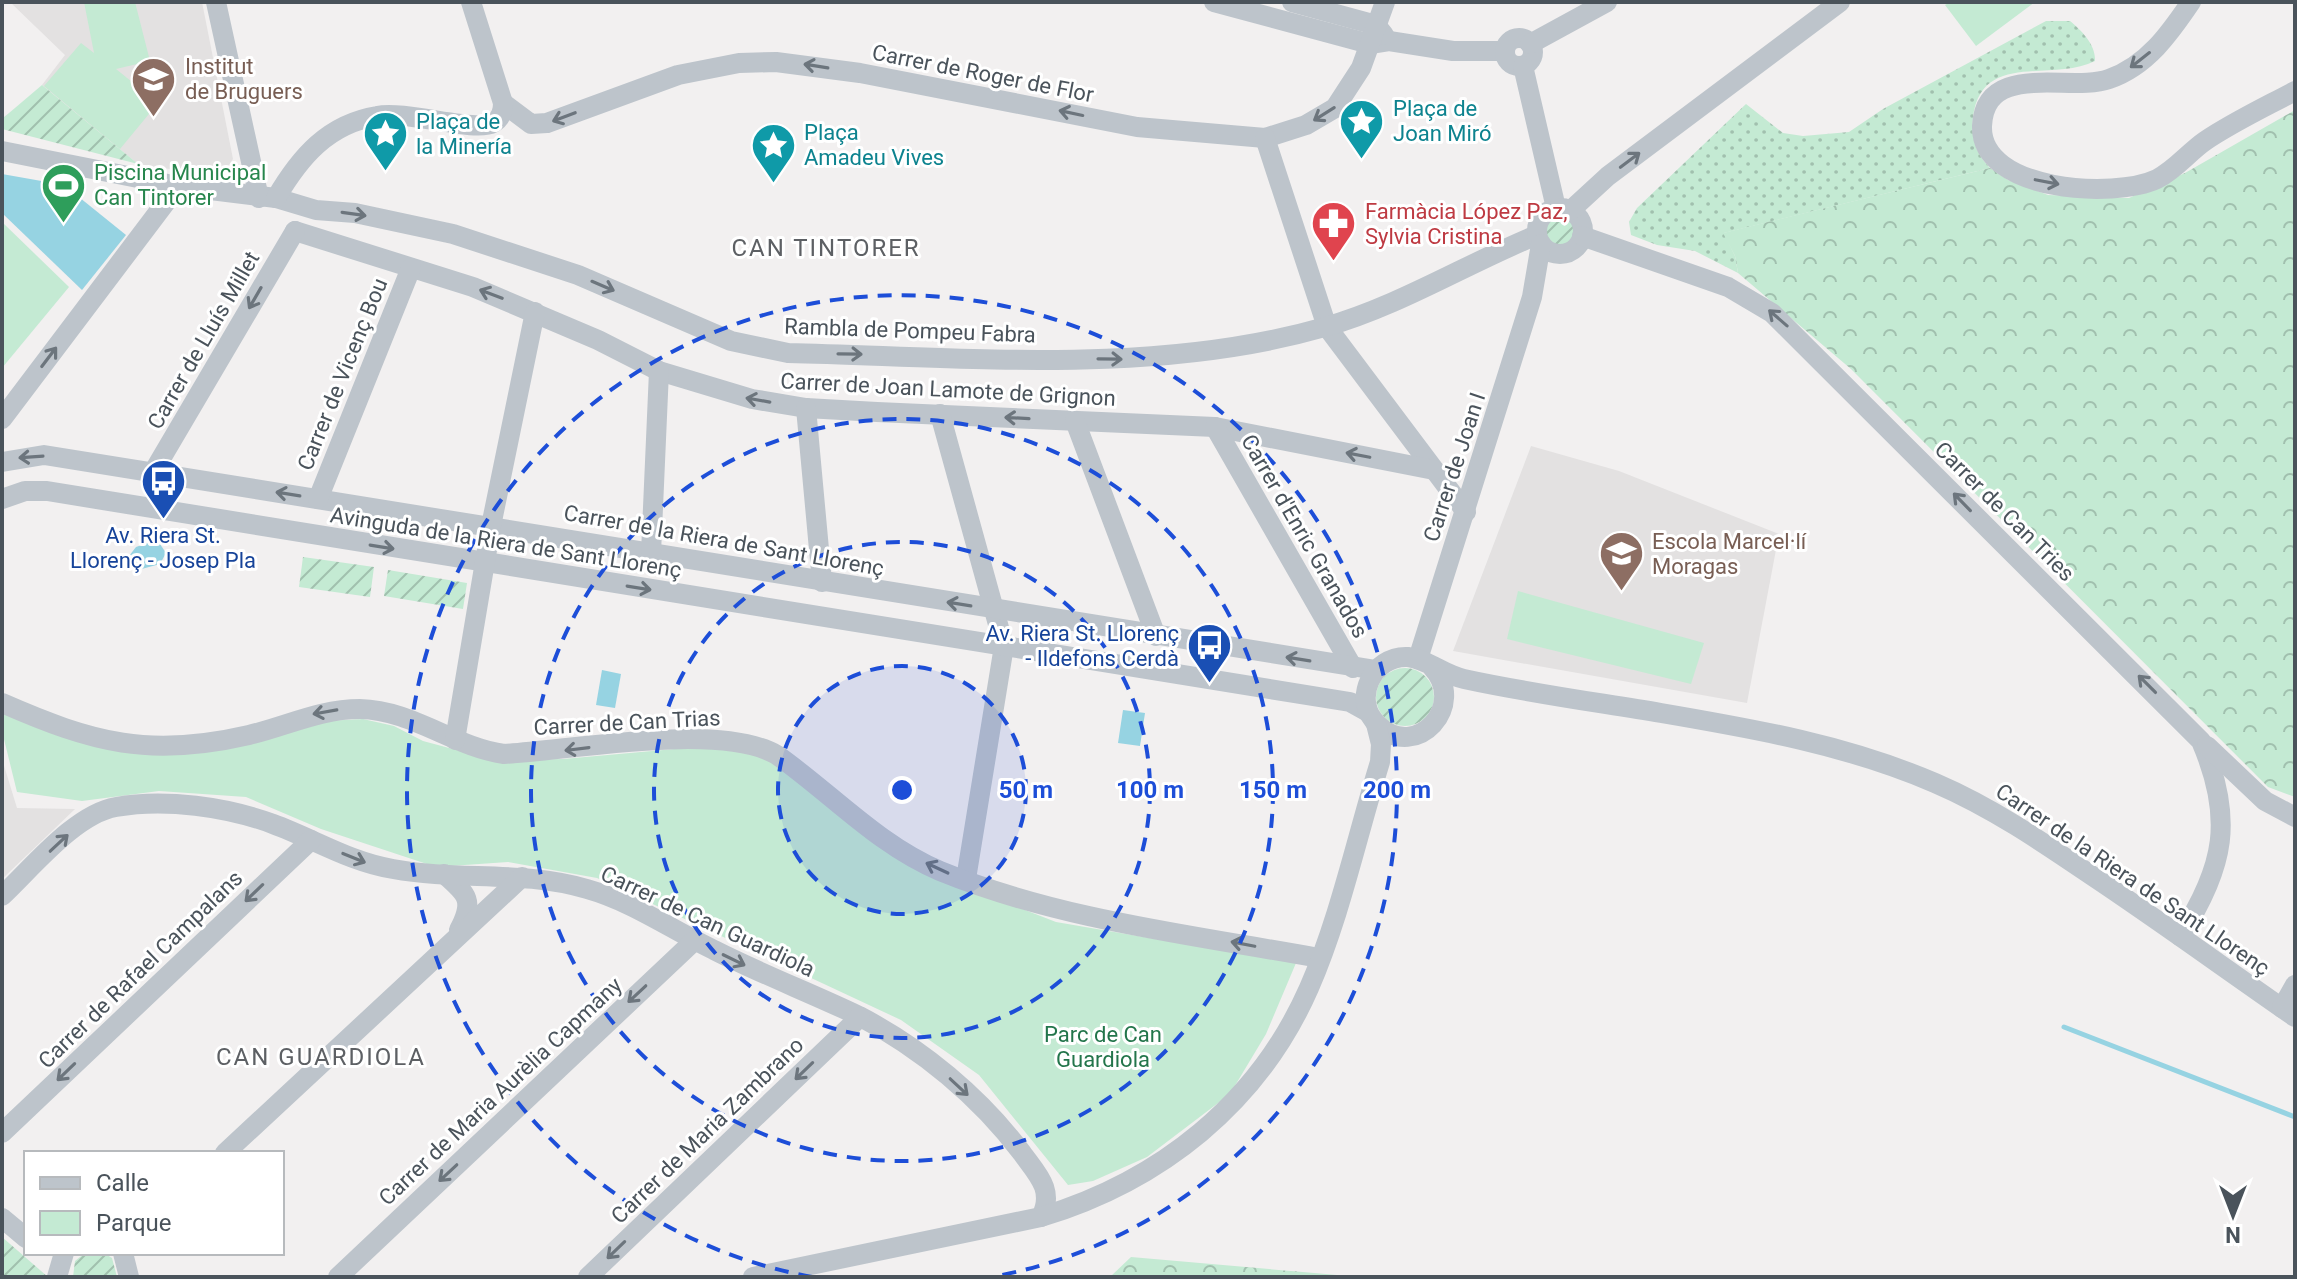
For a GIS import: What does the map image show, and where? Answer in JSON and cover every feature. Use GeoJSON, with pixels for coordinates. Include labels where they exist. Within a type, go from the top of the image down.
{"type":"FeatureCollection","features":[{"type":"Feature","properties":{"kind":"street"},"geometry":{"type":"LineString","coordinates":[[216,2],[275,199],[303,233],[316,210]]}},
{"type":"Feature","properties":{"kind":"street"},"geometry":{"type":"LineString","coordinates":[[275,199],[309,150],[330,133],[352,123],[377,116],[403,114],[483,126],[493,123],[502,113],[503,103],[471,2]]}},
{"type":"Feature","properties":{"kind":"street"},"geometry":{"type":"LineString","coordinates":[[1214,2],[1453,51],[1505,51]]}},
{"type":"Feature","properties":{"kind":"street"},"geometry":{"type":"LineString","coordinates":[[1292,2],[1378,37]]}},
{"type":"Feature","properties":{"kind":"street","name":"Carrer de Roger de Flor"},"geometry":{"type":"LineString","coordinates":[[503,103],[531,124],[547,123],[678,75],[739,63],[776,62],[860,73],[1137,127],[1265,138],[1306,125],[1335,108],[1353,84],[1378,37],[1385,2]]}},
{"type":"Feature","properties":{"kind":"street"},"geometry":{"type":"LineString","coordinates":[[1530,44],[1607,2]]}},
{"type":"Feature","properties":{"kind":"street"},"geometry":{"type":"LineString","coordinates":[[1523,66],[1564,209],[1580,220],[1582,236],[1572,250],[1562,254],[1553,253],[1539,240],[1539,220],[1564,209],[1840,2]]}},
{"type":"Feature","properties":{"kind":"street"},"geometry":{"type":"LineString","coordinates":[[2191,2],[2166,40],[2126,72],[2089,83],[2020,84],[1997,92],[1989,103],[1982,126],[1984,143],[1993,156],[2022,177],[2051,184],[2106,187],[2141,183],[2157,179],[2207,139],[2295,91]]}},
{"type":"Feature","properties":{"kind":"street"},"geometry":{"type":"LineString","coordinates":[[1523,66],[1510,63],[1505,51],[1507,43],[1516,38],[1530,44]]}},
{"type":"Feature","properties":{"kind":"street"},"geometry":{"type":"LineString","coordinates":[[1523,66],[1532,57],[1530,44]]}},
{"type":"Feature","properties":{"kind":"street"},"geometry":{"type":"LineString","coordinates":[[1265,138],[1327,327],[1466,512]]}},
{"type":"Feature","properties":{"kind":"street","name":"Rambla de Pompeu Fabra"},"geometry":{"type":"LineString","coordinates":[[2,151],[178,186],[275,199],[316,210],[355,213],[453,234],[578,275],[731,341],[788,353],[1145,359],[1233,347],[1327,327],[1539,240]]}},
{"type":"Feature","properties":{"kind":"street"},"geometry":{"type":"LineString","coordinates":[[2,419],[178,186]]}},
{"type":"Feature","properties":{"kind":"street","name":"Carrer de Joan Lamote de Grignon"},"geometry":{"type":"LineString","coordinates":[[303,233],[535,312],[659,371],[752,399],[806,408],[1215,427],[1434,470]]}},
{"type":"Feature","properties":{"kind":"street","name":"Carrer de Lluís Millet"},"geometry":{"type":"LineString","coordinates":[[152,474],[303,233]]}},
{"type":"Feature","properties":{"kind":"street","name":"Carrer de Can Tries"},"geometry":{"type":"LineString","coordinates":[[1582,236],[1728,287],[1772,313],[2201,741],[2220,790],[2221,840],[2209,887],[2180,936]]}},
{"type":"Feature","properties":{"kind":"street","name":"Carrer de Joan I"},"geometry":{"type":"LineString","coordinates":[[1425,663],[1466,512],[1534,289],[1539,240]]}},
{"type":"Feature","properties":{"kind":"street","name":"Carrer de Joan I"},"geometry":{"type":"LineString","coordinates":[[1534,289],[1562,254]]}},
{"type":"Feature","properties":{"kind":"street","name":"Carrer de Vicenç Bou"},"geometry":{"type":"LineString","coordinates":[[318,499],[411,268]]}},
{"type":"Feature","properties":{"kind":"street"},"geometry":{"type":"LineString","coordinates":[[455,740],[491,526],[535,312]]}},
{"type":"Feature","properties":{"kind":"street"},"geometry":{"type":"LineString","coordinates":[[651,553],[659,371]]}},
{"type":"Feature","properties":{"kind":"street"},"geometry":{"type":"LineString","coordinates":[[806,408],[822,582]]}},
{"type":"Feature","properties":{"kind":"street"},"geometry":{"type":"LineString","coordinates":[[940,414],[991,609],[1004,646],[966,879]]}},
{"type":"Feature","properties":{"kind":"street"},"geometry":{"type":"LineString","coordinates":[[1075,421],[1156,636]]}},
{"type":"Feature","properties":{"kind":"street","name":"Carrer d'Enric Granados"},"geometry":{"type":"LineString","coordinates":[[1215,427],[1353,668]]}},
{"type":"Feature","properties":{"kind":"street","name":"Carrer de la Riera de Sant Llorenç"},"geometry":{"type":"LineString","coordinates":[[2,462],[44,455],[1353,668],[1376,670],[1395,658],[1425,663],[1474,681],[1764,731],[1878,760],[1936,783],[2021,828],[2288,1012]]}},
{"type":"Feature","properties":{"kind":"street","name":"Avinguda de la Riera de Sant Llorenç"},"geometry":{"type":"LineString","coordinates":[[2,499],[25,491],[47,491],[1350,702],[1372,718]]}},
{"type":"Feature","properties":{"kind":"street"},"geometry":{"type":"LineString","coordinates":[[1425,663],[1442,681],[1445,699]]}},
{"type":"Feature","properties":{"kind":"street"},"geometry":{"type":"LineString","coordinates":[[753,1277],[1041,1217],[1083,1204],[1136,1180],[1192,1140],[1228,1109],[1262,1069],[1309,988],[1380,762],[1381,744],[1366,688],[1376,670]]}},
{"type":"Feature","properties":{"kind":"street"},"geometry":{"type":"LineString","coordinates":[[802,1277],[1067,1221],[1145,1185],[1220,1131],[1267,1077],[1316,991],[1396,750],[1438,720],[1445,699],[1457,687],[1474,681]]}},
{"type":"Feature","properties":{"kind":"street","name":"Carrer de Can Trias"},"geometry":{"type":"LineString","coordinates":[[2,703],[75,734],[150,746],[187,745],[249,735],[311,714],[340,709],[388,712],[455,740],[504,754],[726,739],[751,744],[777,755],[909,853],[939,870],[1100,918],[1319,958]]}},
{"type":"Feature","properties":{"kind":"street"},"geometry":{"type":"LineString","coordinates":[[1372,718],[1394,735],[1417,735]]}},
{"type":"Feature","properties":{"kind":"street"},"geometry":{"type":"LineString","coordinates":[[2201,741],[2265,801],[2295,817]]}},
{"type":"Feature","properties":{"kind":"street","name":"Carrer de Can Guardiola"},"geometry":{"type":"LineString","coordinates":[[2,896],[84,820],[115,807],[169,805],[220,810],[274,824],[378,866],[444,874],[549,880],[612,898],[694,941],[860,1017],[918,1053],[991,1116],[1046,1185],[1047,1201],[1041,1217]]}},
{"type":"Feature","properties":{"kind":"street","name":"Carrer de Rafael Campalans"},"geometry":{"type":"LineString","coordinates":[[2,1133],[311,840]]}},
{"type":"Feature","properties":{"kind":"street"},"geometry":{"type":"LineString","coordinates":[[444,874],[464,892],[467,900],[466,916],[456,935]]}},
{"type":"Feature","properties":{"kind":"street"},"geometry":{"type":"LineString","coordinates":[[227,1151],[456,935],[522,877]]}},
{"type":"Feature","properties":{"kind":"street","name":"Carrer de Maria Aurèlia Capmany"},"geometry":{"type":"LineString","coordinates":[[338,1277],[694,941]]}},
{"type":"Feature","properties":{"kind":"street"},"geometry":{"type":"LineString","coordinates":[[2288,1012],[2295,985]]}},
{"type":"Feature","properties":{"kind":"street","name":"Carrer de Maria Zambrano"},"geometry":{"type":"LineString","coordinates":[[588,1277],[860,1017]]}},
{"type":"Feature","properties":{"kind":"street"},"geometry":{"type":"LineString","coordinates":[[2,1218],[24,1236]]}},
{"type":"Feature","properties":{"kind":"shaded area","name":"Institut de Bruguers"},"geometry":{"type":"Polygon","coordinates":[[[10,2],[202,2],[233,159],[221,177],[138,164],[42,85],[65,55],[10,2]]]}},
{"type":"Feature","properties":{"kind":"shaded area","name":"Escola Marcel·lí Moragas"},"geometry":{"type":"Polygon","coordinates":[[[1531,446],[1619,471],[1779,534],[1747,703],[1453,651],[1531,446]]]}},
{"type":"Feature","properties":{"kind":"shaded area"},"geometry":{"type":"Polygon","coordinates":[[[2,759],[17,808],[75,809],[2,879],[2,759]]]}},
{"type":"Feature","properties":{"kind":"green space"},"geometry":{"type":"Polygon","coordinates":[[[84,2],[135,2],[150,61],[116,69],[158,103],[120,149],[44,86],[81,43],[94,53],[84,2]]]}},
{"type":"Feature","properties":{"kind":"green space"},"geometry":{"type":"Polygon","coordinates":[[[1950,2],[2035,2],[1976,46],[1945,5],[1950,2]]]}},
{"type":"Feature","properties":{"kind":"green space"},"geometry":{"type":"Polygon","coordinates":[[[2046,21],[2070,21],[2091,44],[2095,61],[2059,70],[2021,72],[1990,83],[1979,96],[1973,124],[1978,151],[1990,168],[1724,233],[1735,256],[1738,273],[1695,251],[1657,245],[1631,235],[1629,222],[1637,208],[1746,104],[1783,133],[1803,136],[1849,132],[1883,109],[2046,21]]]}},
{"type":"Feature","properties":{"kind":"green space"},"geometry":{"type":"Polygon","coordinates":[[[42,85],[138,164],[2,129],[2,119],[42,85]]]}},
{"type":"Feature","properties":{"kind":"green space"},"geometry":{"type":"Polygon","coordinates":[[[2295,110],[2295,797],[2268,787],[1851,369],[1738,273],[1735,256],[1723,233],[1990,168],[2008,180],[2048,195],[2129,198],[2185,173],[2295,110]]]}},
{"type":"Feature","properties":{"kind":"green space"},"geometry":{"type":"Polygon","coordinates":[[[1560,214],[1572,219],[1577,231],[1572,243],[1560,248],[1548,243],[1543,231],[1548,219],[1560,214]]]}},
{"type":"Feature","properties":{"kind":"green space"},"geometry":{"type":"Polygon","coordinates":[[[2,222],[69,287],[2,368],[2,222]]]}},
{"type":"Feature","properties":{"kind":"green space"},"geometry":{"type":"Polygon","coordinates":[[[303,557],[374,567],[370,597],[299,587],[303,557]]]}},
{"type":"Feature","properties":{"kind":"green space"},"geometry":{"type":"Polygon","coordinates":[[[388,570],[467,583],[463,609],[384,596],[388,570]]]}},
{"type":"Feature","properties":{"kind":"green space"},"geometry":{"type":"Polygon","coordinates":[[[1518,591],[1704,643],[1691,684],[1507,639],[1518,591]]]}},
{"type":"Feature","properties":{"kind":"green space"},"geometry":{"type":"Polygon","coordinates":[[[1405,668],[1426,676],[1434,697],[1426,718],[1405,726],[1384,718],[1376,697],[1384,676],[1405,668]]]}},
{"type":"Feature","properties":{"kind":"green space","name":"Parc de Can Guardiola"},"geometry":{"type":"Polygon","coordinates":[[[2,709],[63,735],[127,752],[325,721],[363,719],[394,726],[423,741],[494,760],[563,759],[719,745],[764,754],[939,877],[1056,922],[1296,963],[1266,1034],[1230,1094],[1147,1157],[1093,1181],[1068,1185],[979,1075],[901,1020],[597,878],[508,862],[436,867],[321,829],[246,797],[159,791],[82,801],[17,792],[2,731],[2,709]]]}},
{"type":"Feature","properties":{"kind":"green space"},"geometry":{"type":"Polygon","coordinates":[[[2,1237],[48,1277],[2,1277],[2,1237]]]}},
{"type":"Feature","properties":{"kind":"green space"},"geometry":{"type":"Polygon","coordinates":[[[82,1255],[107,1255],[112,1258],[117,1277],[73,1277],[75,1261],[82,1255]]]}},
{"type":"Feature","properties":{"kind":"green space"},"geometry":{"type":"Polygon","coordinates":[[[1131,1257],[1360,1277],[1110,1277],[1131,1257]]]}},
{"type":"Feature","properties":{"kind":"water","name":"Piscina Municipal Can Tintorer"},"geometry":{"type":"Polygon","coordinates":[[[2,174],[64,185],[126,235],[82,290],[2,213],[2,174]]]}},
{"type":"Feature","properties":{"kind":"water"},"geometry":{"type":"Polygon","coordinates":[[[150,542],[160,544],[166,553],[160,564],[138,570],[126,560],[136,547],[150,542]]]}},
{"type":"Feature","properties":{"kind":"water"},"geometry":{"type":"Polygon","coordinates":[[[602,670],[621,674],[615,708],[596,705],[602,670]]]}},
{"type":"Feature","properties":{"kind":"water"},"geometry":{"type":"Polygon","coordinates":[[[1123,710],[1145,713],[1140,746],[1118,743],[1123,710]]]}},
{"type":"Feature","properties":{"kind":"waterway"},"geometry":{"type":"LineString","coordinates":[[2064,1027],[2295,1117]]}},
{"type":"Feature","properties":{"kind":"place","name":"Institut de Bruguers"},"geometry":{"type":"Point","coordinates":[154,118]}},
{"type":"Feature","properties":{"kind":"place","name":"Plaça de Joan Miró"},"geometry":{"type":"Point","coordinates":[1362,160]}},
{"type":"Feature","properties":{"kind":"place","name":"Plaça de la Minería"},"geometry":{"type":"Point","coordinates":[385,173]}},
{"type":"Feature","properties":{"kind":"place","name":"Plaça Amadeu Vives"},"geometry":{"type":"Point","coordinates":[773,184]}},
{"type":"Feature","properties":{"kind":"place","name":"Piscina Municipal Can Tintorer"},"geometry":{"type":"Point","coordinates":[63,224]}},
{"type":"Feature","properties":{"kind":"place","name":"Farmàcia López Paz, Sylvia Cristina"},"geometry":{"type":"Point","coordinates":[1334,263]}},
{"type":"Feature","properties":{"kind":"place","name":"Av. Riera St. Llorenç - Josep Pla"},"geometry":{"type":"Point","coordinates":[163,521]}},
{"type":"Feature","properties":{"kind":"place","name":"Escola Marcel·lí Moragas"},"geometry":{"type":"Point","coordinates":[1621,593]}},
{"type":"Feature","properties":{"kind":"place","name":"Av. Riera St. Llorenç - Ildefons Cerdà"},"geometry":{"type":"Point","coordinates":[1210,685]}},
{"type":"Feature","properties":{"kind":"district","name":"CAN TINTORER"},"geometry":{"type":"Point","coordinates":[826,248]}},
{"type":"Feature","properties":{"kind":"district","name":"CAN GUARDIOLA"},"geometry":{"type":"Point","coordinates":[321,1057]}}]}
